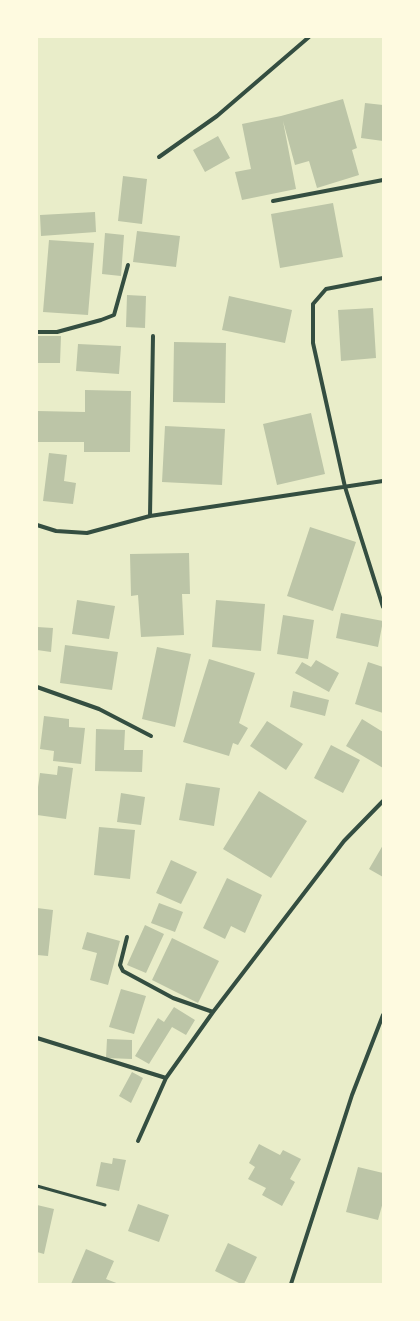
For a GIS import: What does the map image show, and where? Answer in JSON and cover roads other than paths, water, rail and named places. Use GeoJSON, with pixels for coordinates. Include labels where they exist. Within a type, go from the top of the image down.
{"type":"FeatureCollection","features":[{"type":"Feature","properties":{"kind":"street"},"geometry":{"type":"LineString","coordinates":[[159,157],[217,116],[309,37]]}},
{"type":"Feature","properties":{"kind":"street"},"geometry":{"type":"LineString","coordinates":[[273,200],[383,180]]}},
{"type":"Feature","properties":{"kind":"street"},"geometry":{"type":"LineString","coordinates":[[37,332],[57,332],[102,320],[114,315],[128,265]]}},
{"type":"Feature","properties":{"kind":"street"},"geometry":{"type":"LineString","coordinates":[[383,278],[326,289],[313,304],[313,343],[345,488],[383,607]]}},
{"type":"Feature","properties":{"kind":"street"},"geometry":{"type":"LineString","coordinates":[[150,516],[153,336]]}},
{"type":"Feature","properties":{"kind":"street"},"geometry":{"type":"LineString","coordinates":[[37,525],[56,531],[87,534],[150,516],[345,488],[383,481]]}},
{"type":"Feature","properties":{"kind":"street"},"geometry":{"type":"LineString","coordinates":[[37,687],[99,709],[151,736]]}},
{"type":"Feature","properties":{"kind":"street"},"geometry":{"type":"LineString","coordinates":[[138,1141],[166,1078],[214,1012],[344,841],[383,801]]}},
{"type":"Feature","properties":{"kind":"street"},"geometry":{"type":"LineString","coordinates":[[127,937],[120,966],[123,971],[173,998],[214,1012]]}},
{"type":"Feature","properties":{"kind":"street"},"geometry":{"type":"LineString","coordinates":[[291,1284],[352,1095],[383,1015]]}},
{"type":"Feature","properties":{"kind":"street"},"geometry":{"type":"LineString","coordinates":[[37,1038],[166,1078]]}},
{"type":"Feature","properties":{"kind":"lane"},"geometry":{"type":"LineString","coordinates":[[37,1186],[105,1205]]}}]}
